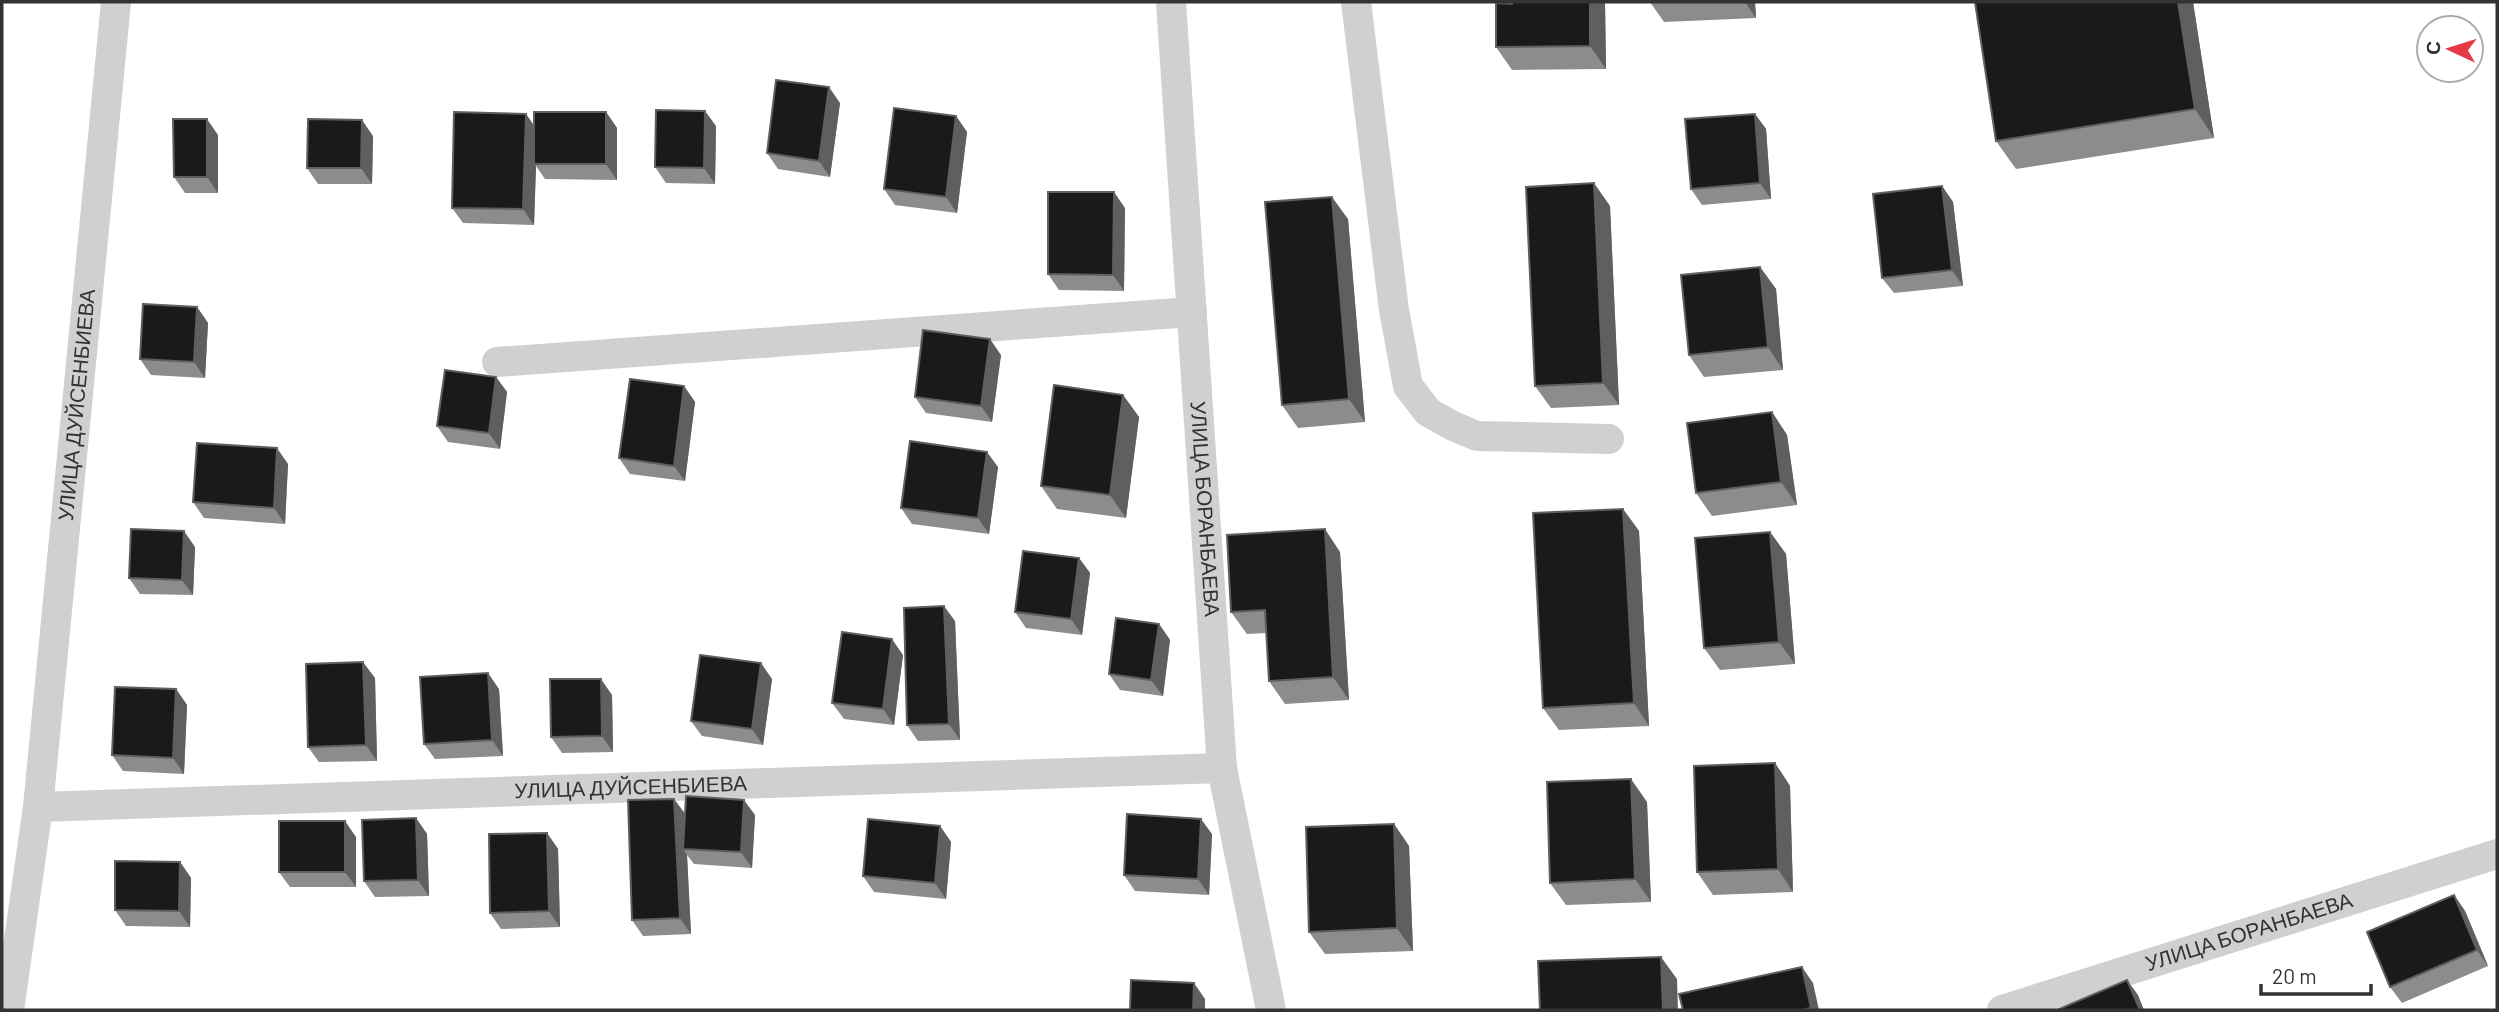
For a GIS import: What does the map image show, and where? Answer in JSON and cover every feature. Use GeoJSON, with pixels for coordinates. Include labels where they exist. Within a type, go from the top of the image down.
{"type":"FeatureCollection","features":[{"type":"Feature","properties":{"kind":"street","name":"УЛИЦА ДУЙСЕНБИЕВА"},"geometry":{"type":"LineString","coordinates":[[9,1010],[38,807],[116,2]]}},
{"type":"Feature","properties":{"kind":"street","name":"УЛИЦА БОРАНБАЕВА"},"geometry":{"type":"LineString","coordinates":[[1171,2],[1222,768],[1271,1010]]}},
{"type":"Feature","properties":{"kind":"street"},"geometry":{"type":"LineString","coordinates":[[1356,2],[1394,310],[1408,386],[1428,412],[1477,436],[1609,439]]}},
{"type":"Feature","properties":{"kind":"street"},"geometry":{"type":"LineString","coordinates":[[497,362],[1192,312]]}},
{"type":"Feature","properties":{"kind":"street","name":"УЛИЦА ДУЙСЕНБИЕВА"},"geometry":{"type":"LineString","coordinates":[[38,807],[1222,768]]}},
{"type":"Feature","properties":{"kind":"street","name":"УЛИЦА БОРАНБАЕВА"},"geometry":{"type":"LineString","coordinates":[[2002,1010],[2497,854]]}},
{"type":"Feature","properties":{"kind":"building"},"geometry":{"type":"Polygon","coordinates":[[[1590,2],[1590,46],[1496,47],[1496,3],[1590,2]]]}},
{"type":"Feature","properties":{"kind":"building"},"geometry":{"type":"Polygon","coordinates":[[[1975,2],[2178,2],[2195,109],[1996,141],[1975,2]]]}},
{"type":"Feature","properties":{"kind":"building"},"geometry":{"type":"Polygon","coordinates":[[[776,80],[829,87],[819,161],[767,153],[776,80]]]}},
{"type":"Feature","properties":{"kind":"building"},"geometry":{"type":"Polygon","coordinates":[[[894,108],[956,116],[946,197],[884,189],[894,108]]]}},
{"type":"Feature","properties":{"kind":"building"},"geometry":{"type":"Polygon","coordinates":[[[656,110],[705,111],[704,168],[655,167],[656,110]]]}},
{"type":"Feature","properties":{"kind":"building"},"geometry":{"type":"Polygon","coordinates":[[[454,112],[526,114],[523,209],[452,208],[454,112]]]}},
{"type":"Feature","properties":{"kind":"building"},"geometry":{"type":"Polygon","coordinates":[[[534,112],[606,112],[606,164],[534,164],[534,112]]]}},
{"type":"Feature","properties":{"kind":"building"},"geometry":{"type":"Polygon","coordinates":[[[1755,114],[1760,183],[1691,189],[1685,119],[1755,114]]]}},
{"type":"Feature","properties":{"kind":"building"},"geometry":{"type":"Polygon","coordinates":[[[173,119],[207,119],[207,177],[174,177],[173,119]]]}},
{"type":"Feature","properties":{"kind":"building"},"geometry":{"type":"Polygon","coordinates":[[[308,119],[362,120],[361,168],[307,168],[308,119]]]}},
{"type":"Feature","properties":{"kind":"building"},"geometry":{"type":"Polygon","coordinates":[[[1594,183],[1603,383],[1535,386],[1526,187],[1594,183]]]}},
{"type":"Feature","properties":{"kind":"building"},"geometry":{"type":"Polygon","coordinates":[[[1942,186],[1952,270],[1882,278],[1873,194],[1942,186]]]}},
{"type":"Feature","properties":{"kind":"building"},"geometry":{"type":"Polygon","coordinates":[[[1048,192],[1114,192],[1113,275],[1048,274],[1048,192]]]}},
{"type":"Feature","properties":{"kind":"building"},"geometry":{"type":"Polygon","coordinates":[[[1332,197],[1349,399],[1282,405],[1265,202],[1332,197]]]}},
{"type":"Feature","properties":{"kind":"building"},"geometry":{"type":"Polygon","coordinates":[[[1760,267],[1768,347],[1689,355],[1681,275],[1760,267]]]}},
{"type":"Feature","properties":{"kind":"building"},"geometry":{"type":"Polygon","coordinates":[[[143,304],[197,307],[194,362],[140,359],[143,304]]]}},
{"type":"Feature","properties":{"kind":"building"},"geometry":{"type":"Polygon","coordinates":[[[923,330],[990,339],[981,406],[915,397],[923,330]]]}},
{"type":"Feature","properties":{"kind":"building"},"geometry":{"type":"Polygon","coordinates":[[[445,370],[496,377],[489,433],[437,426],[445,370]]]}},
{"type":"Feature","properties":{"kind":"building"},"geometry":{"type":"Polygon","coordinates":[[[630,379],[684,386],[674,466],[619,458],[630,379]]]}},
{"type":"Feature","properties":{"kind":"building"},"geometry":{"type":"Polygon","coordinates":[[[1054,385],[1123,395],[1110,495],[1041,486],[1054,385]]]}},
{"type":"Feature","properties":{"kind":"building"},"geometry":{"type":"Polygon","coordinates":[[[1772,412],[1781,482],[1696,493],[1687,423],[1772,412]]]}},
{"type":"Feature","properties":{"kind":"building"},"geometry":{"type":"Polygon","coordinates":[[[910,441],[987,452],[978,518],[901,508],[910,441]]]}},
{"type":"Feature","properties":{"kind":"building"},"geometry":{"type":"Polygon","coordinates":[[[197,443],[277,448],[274,508],[193,502],[197,443]]]}},
{"type":"Feature","properties":{"kind":"building"},"geometry":{"type":"Polygon","coordinates":[[[1623,509],[1634,703],[1543,708],[1533,513],[1623,509]]]}},
{"type":"Feature","properties":{"kind":"building"},"geometry":{"type":"Polygon","coordinates":[[[131,529],[184,531],[182,580],[129,578],[131,529]]]}},
{"type":"Feature","properties":{"kind":"building"},"geometry":{"type":"Polygon","coordinates":[[[1325,529],[1333,677],[1269,681],[1265,610],[1231,612],[1227,535],[1325,529]]]}},
{"type":"Feature","properties":{"kind":"building"},"geometry":{"type":"Polygon","coordinates":[[[1770,532],[1779,642],[1704,648],[1695,538],[1770,532]]]}},
{"type":"Feature","properties":{"kind":"building"},"geometry":{"type":"Polygon","coordinates":[[[1023,551],[1079,558],[1071,619],[1015,612],[1023,551]]]}},
{"type":"Feature","properties":{"kind":"building"},"geometry":{"type":"Polygon","coordinates":[[[944,606],[949,724],[907,725],[904,608],[944,606]]]}},
{"type":"Feature","properties":{"kind":"building"},"geometry":{"type":"Polygon","coordinates":[[[1116,618],[1159,624],[1151,680],[1109,674],[1116,618]]]}},
{"type":"Feature","properties":{"kind":"building"},"geometry":{"type":"Polygon","coordinates":[[[842,632],[892,639],[883,709],[832,703],[842,632]]]}},
{"type":"Feature","properties":{"kind":"building"},"geometry":{"type":"Polygon","coordinates":[[[700,655],[761,663],[752,729],[691,721],[700,655]]]}},
{"type":"Feature","properties":{"kind":"building"},"geometry":{"type":"Polygon","coordinates":[[[363,662],[366,745],[308,747],[306,664],[363,662]]]}},
{"type":"Feature","properties":{"kind":"building"},"geometry":{"type":"Polygon","coordinates":[[[488,673],[492,740],[424,744],[420,677],[488,673]]]}},
{"type":"Feature","properties":{"kind":"building"},"geometry":{"type":"Polygon","coordinates":[[[550,679],[601,679],[602,736],[551,737],[550,679]]]}},
{"type":"Feature","properties":{"kind":"building"},"geometry":{"type":"Polygon","coordinates":[[[115,687],[176,689],[173,758],[112,755],[115,687]]]}},
{"type":"Feature","properties":{"kind":"building"},"geometry":{"type":"Polygon","coordinates":[[[1775,763],[1778,869],[1697,872],[1694,766],[1775,763]]]}},
{"type":"Feature","properties":{"kind":"building"},"geometry":{"type":"Polygon","coordinates":[[[1631,779],[1635,879],[1550,883],[1547,782],[1631,779]]]}},
{"type":"Feature","properties":{"kind":"building"},"geometry":{"type":"Polygon","coordinates":[[[686,796],[744,800],[741,852],[683,849],[686,796]]]}},
{"type":"Feature","properties":{"kind":"building"},"geometry":{"type":"Polygon","coordinates":[[[674,799],[680,918],[632,920],[628,800],[674,799]]]}},
{"type":"Feature","properties":{"kind":"building"},"geometry":{"type":"Polygon","coordinates":[[[1127,814],[1201,819],[1198,879],[1124,875],[1127,814]]]}},
{"type":"Feature","properties":{"kind":"building"},"geometry":{"type":"Polygon","coordinates":[[[416,818],[418,880],[364,881],[362,820],[416,818]]]}},
{"type":"Feature","properties":{"kind":"building"},"geometry":{"type":"Polygon","coordinates":[[[868,819],[940,826],[935,883],[863,876],[868,819]]]}},
{"type":"Feature","properties":{"kind":"building"},"geometry":{"type":"Polygon","coordinates":[[[279,821],[345,821],[345,872],[279,872],[279,821]]]}},
{"type":"Feature","properties":{"kind":"building"},"geometry":{"type":"Polygon","coordinates":[[[1394,824],[1397,928],[1309,932],[1306,827],[1394,824]]]}},
{"type":"Feature","properties":{"kind":"building"},"geometry":{"type":"Polygon","coordinates":[[[547,833],[549,911],[490,913],[489,834],[547,833]]]}},
{"type":"Feature","properties":{"kind":"building"},"geometry":{"type":"Polygon","coordinates":[[[115,861],[180,862],[179,911],[115,910],[115,861]]]}},
{"type":"Feature","properties":{"kind":"building"},"geometry":{"type":"Polygon","coordinates":[[[2454,895],[2477,950],[2390,987],[2367,932],[2454,895]]]}},
{"type":"Feature","properties":{"kind":"building"},"geometry":{"type":"Polygon","coordinates":[[[1661,957],[1663,1010],[1540,1010],[1538,961],[1661,957]]]}},
{"type":"Feature","properties":{"kind":"building"},"geometry":{"type":"Polygon","coordinates":[[[1802,967],[1811,1008],[1683,1010],[1679,994],[1802,967]]]}},
{"type":"Feature","properties":{"kind":"building"},"geometry":{"type":"Polygon","coordinates":[[[1131,980],[1194,983],[1193,1010],[1130,1010],[1131,980]]]}},
{"type":"Feature","properties":{"kind":"building"},"geometry":{"type":"Polygon","coordinates":[[[2127,980],[2140,1010],[2059,1009],[2127,980]]]}}]}
